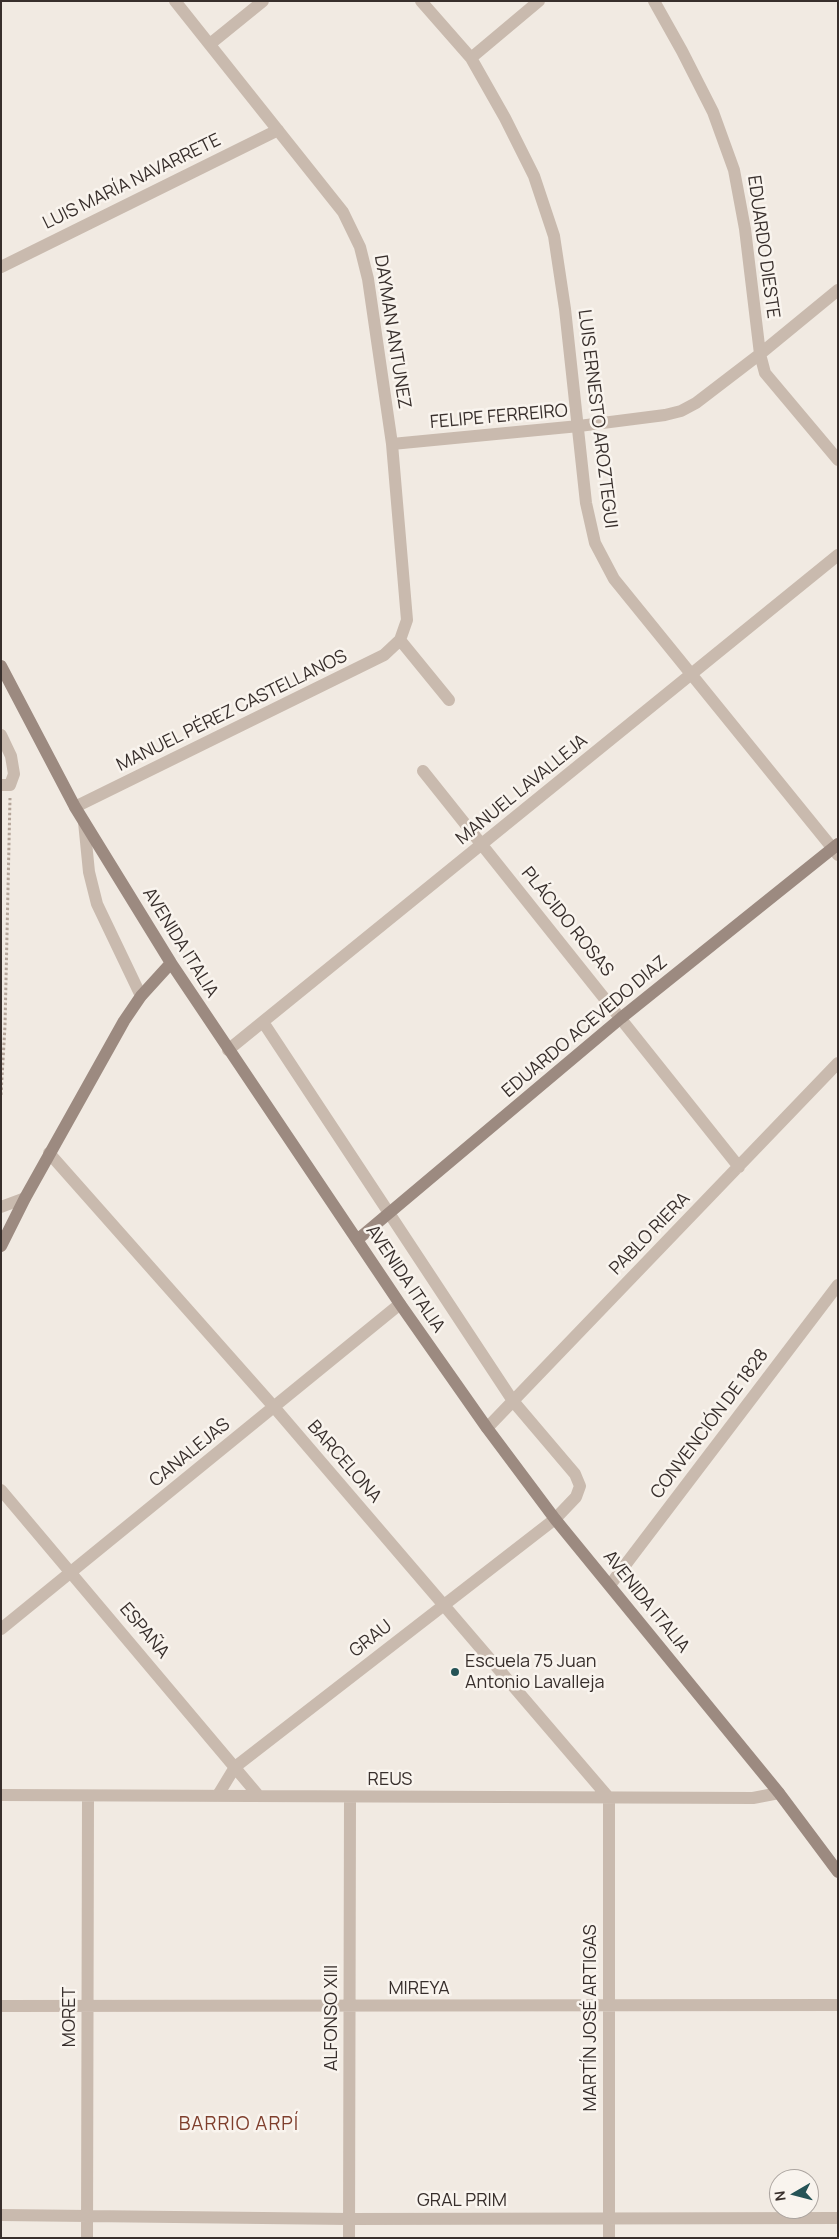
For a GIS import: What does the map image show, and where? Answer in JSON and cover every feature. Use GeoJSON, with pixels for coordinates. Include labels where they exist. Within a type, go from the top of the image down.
{"type":"FeatureCollection","features":[{"type":"Feature","properties":{"kind":"street","name":"DAYMAN ANTUNEZ"},"geometry":{"type":"LineString","coordinates":[[175,1],[343,212],[360,246],[368,279],[392,444],[407,620],[400,640]]}},
{"type":"Feature","properties":{"kind":"street"},"geometry":{"type":"LineString","coordinates":[[210,44],[263,1]]}},
{"type":"Feature","properties":{"kind":"street","name":"LUIS ERNESTO AROZTEGUI"},"geometry":{"type":"LineString","coordinates":[[421,1],[470,58],[505,118],[534,176],[554,236],[580,426],[586,502],[595,543],[614,579],[836,849]]}},
{"type":"Feature","properties":{"kind":"street"},"geometry":{"type":"LineString","coordinates":[[470,58],[539,1]]}},
{"type":"Feature","properties":{"kind":"street","name":"EDUARDO DIESTE"},"geometry":{"type":"LineString","coordinates":[[654,1],[713,112],[734,170],[746,229],[760,354],[765,372],[838,460]]}},
{"type":"Feature","properties":{"kind":"street","name":"LUIS MARÍA NAVARRETE"},"geometry":{"type":"LineString","coordinates":[[1,267],[278,130]]}},
{"type":"Feature","properties":{"kind":"street","name":"FELIPE FERREIRO"},"geometry":{"type":"LineString","coordinates":[[392,444],[580,426],[665,415],[681,411],[696,403],[760,354],[838,290]]}},
{"type":"Feature","properties":{"kind":"street","name":"MANUEL LAVALLEJA"},"geometry":{"type":"LineString","coordinates":[[228,1050],[838,555]]}},
{"type":"Feature","properties":{"kind":"street"},"geometry":{"type":"LineString","coordinates":[[400,640],[449,700]]}},
{"type":"Feature","properties":{"kind":"street","name":"MANUEL PÉREZ CASTELLANOS"},"geometry":{"type":"LineString","coordinates":[[75,807],[384,655],[400,640]]}},
{"type":"Feature","properties":{"kind":"street","name":"AVENIDA ITALIA"},"geometry":{"type":"LineString","coordinates":[[1,666],[75,807],[171,963],[400,1304],[487,1428],[555,1519],[779,1793],[838,1872]]}},
{"type":"Feature","properties":{"kind":"street"},"geometry":{"type":"LineString","coordinates":[[1,735],[11,756],[14,774],[6,785]]}},
{"type":"Feature","properties":{"kind":"street","name":"PLÁCIDO ROSAS"},"geometry":{"type":"LineString","coordinates":[[423,771],[739,1167]]}},
{"type":"Feature","properties":{"kind":"street"},"geometry":{"type":"LineString","coordinates":[[84,822],[89,872],[97,904],[141,996]]}},
{"type":"Feature","properties":{"kind":"street","name":"EDUARDO ACEVEDO DIAZ"},"geometry":{"type":"LineString","coordinates":[[357,1240],[621,1018],[836,849]]}},
{"type":"Feature","properties":{"kind":"street"},"geometry":{"type":"LineString","coordinates":[[1,1246],[49,1153],[124,1021],[141,996],[171,963]]}},
{"type":"Feature","properties":{"kind":"street"},"geometry":{"type":"LineString","coordinates":[[263,1022],[513,1401]]}},
{"type":"Feature","properties":{"kind":"street","name":"PABLO RIERA"},"geometry":{"type":"LineString","coordinates":[[487,1428],[838,1063]]}},
{"type":"Feature","properties":{"kind":"street","name":"BARCELONA"},"geometry":{"type":"LineString","coordinates":[[49,1153],[274,1408],[609,1798]]}},
{"type":"Feature","properties":{"kind":"street"},"geometry":{"type":"LineString","coordinates":[[1,1207],[25,1198]]}},
{"type":"Feature","properties":{"kind":"street","name":"CONVENCIÓN DE 1828"},"geometry":{"type":"LineString","coordinates":[[610,1585],[838,1285]]}},
{"type":"Feature","properties":{"kind":"street","name":"CANALEJAS"},"geometry":{"type":"LineString","coordinates":[[1,1629],[400,1304]]}},
{"type":"Feature","properties":{"kind":"street","name":"GRAU"},"geometry":{"type":"LineString","coordinates":[[218,1795],[235,1767],[555,1519],[576,1497],[580,1486],[575,1474],[513,1401]]}},
{"type":"Feature","properties":{"kind":"street","name":"ESPAÑA"},"geometry":{"type":"LineString","coordinates":[[1,1490],[258,1795]]}},
{"type":"Feature","properties":{"kind":"street","name":"REUS"},"geometry":{"type":"LineString","coordinates":[[1,1796],[258,1795],[350,1798],[753,1798],[779,1793]]}},
{"type":"Feature","properties":{"kind":"street","name":"MORET"},"geometry":{"type":"LineString","coordinates":[[87,2238],[88,1796]]}},
{"type":"Feature","properties":{"kind":"street","name":"ALFONSO XIII"},"geometry":{"type":"LineString","coordinates":[[349,2238],[350,1798]]}},
{"type":"Feature","properties":{"kind":"street","name":"MARTÍN JOSÉ ARTIGAS"},"geometry":{"type":"LineString","coordinates":[[609,1798],[609,2238]]}},
{"type":"Feature","properties":{"kind":"street","name":"MIREYA"},"geometry":{"type":"LineString","coordinates":[[1,2006],[838,2005]]}},
{"type":"Feature","properties":{"kind":"street","name":"GRAL PRIM"},"geometry":{"type":"LineString","coordinates":[[1,2215],[349,2219],[838,2218]]}},
{"type":"Feature","properties":{"kind":"path"},"geometry":{"type":"LineString","coordinates":[[1,1095],[6,785]]}},
{"type":"Feature","properties":{"kind":"place","name":"Escuela 75 Juan Antonio Lavalleja"},"geometry":{"type":"Point","coordinates":[455,1672]}},
{"type":"Feature","properties":{"kind":"district","name":"BARRIO ARPÍ"},"geometry":{"type":"Point","coordinates":[239,2125]}}]}
